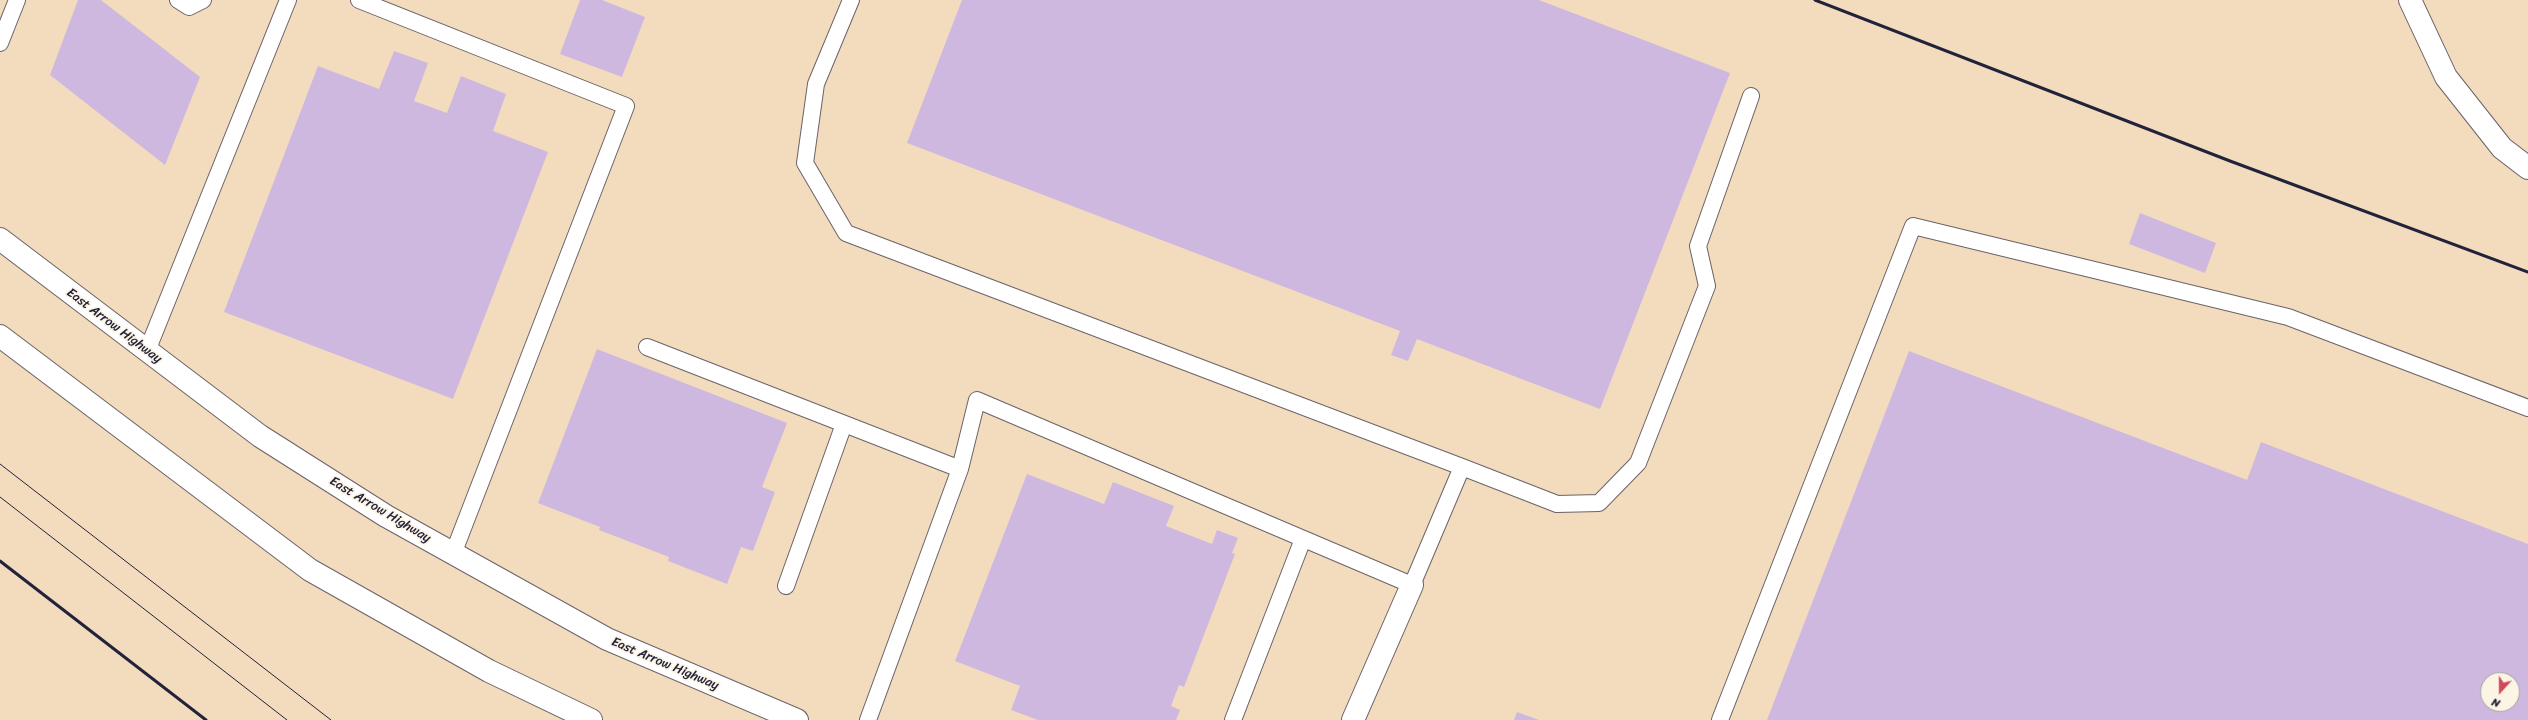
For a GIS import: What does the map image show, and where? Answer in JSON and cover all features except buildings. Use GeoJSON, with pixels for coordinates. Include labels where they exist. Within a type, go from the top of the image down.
{"type":"FeatureCollection","features":[{"type":"Feature","properties":{"kind":"main road"},"geometry":{"type":"LineString","coordinates":[[2410,0],[2446,77],[2502,148],[2528,168]]}},
{"type":"Feature","properties":{"kind":"main road","name":"East Arrow Highway"},"geometry":{"type":"LineString","coordinates":[[0,239],[260,436],[386,516],[607,639],[797,720]]}},
{"type":"Feature","properties":{"kind":"main road"},"geometry":{"type":"LineString","coordinates":[[0,336],[310,570],[489,671],[591,720]]}},
{"type":"Feature","properties":{"kind":"main road"},"geometry":{"type":"LineString","coordinates":[[1353,720],[1412,585]]}},
{"type":"Feature","properties":{"kind":"lane"},"geometry":{"type":"LineString","coordinates":[[0,43],[17,0]]}},
{"type":"Feature","properties":{"kind":"lane"},"geometry":{"type":"LineString","coordinates":[[178,0],[189,7],[203,0]]}},
{"type":"Feature","properties":{"kind":"lane"},"geometry":{"type":"LineString","coordinates":[[147,351],[288,0]]}},
{"type":"Feature","properties":{"kind":"lane"},"geometry":{"type":"LineString","coordinates":[[359,0],[626,106],[453,554]]}},
{"type":"Feature","properties":{"kind":"lane"},"geometry":{"type":"LineString","coordinates":[[851,0],[816,84],[805,164],[846,233],[1557,504],[1599,503],[1638,463],[1707,286],[1698,246],[1751,96]]}},
{"type":"Feature","properties":{"kind":"lane"},"geometry":{"type":"LineString","coordinates":[[1720,720],[1913,226],[2288,317],[2528,408]]}},
{"type":"Feature","properties":{"kind":"lane"},"geometry":{"type":"LineString","coordinates":[[647,347],[960,470]]}},
{"type":"Feature","properties":{"kind":"lane"},"geometry":{"type":"LineString","coordinates":[[868,720],[960,470],[977,400],[1412,585],[1462,467]]}},
{"type":"Feature","properties":{"kind":"lane"},"geometry":{"type":"LineString","coordinates":[[786,586],[844,424]]}},
{"type":"Feature","properties":{"kind":"lane"},"geometry":{"type":"LineString","coordinates":[[1233,720],[1303,539]]}},
{"type":"Feature","properties":{"kind":"tram line"},"geometry":{"type":"LineString","coordinates":[[0,464],[331,720]]}},
{"type":"Feature","properties":{"kind":"tram line"},"geometry":{"type":"LineString","coordinates":[[0,497],[287,720]]}},
{"type":"Feature","properties":{"kind":"railway"},"geometry":{"type":"LineString","coordinates":[[1815,0],[2230,161],[2528,272]]}},
{"type":"Feature","properties":{"kind":"railway"},"geometry":{"type":"LineString","coordinates":[[0,561],[206,720]]}}]}
